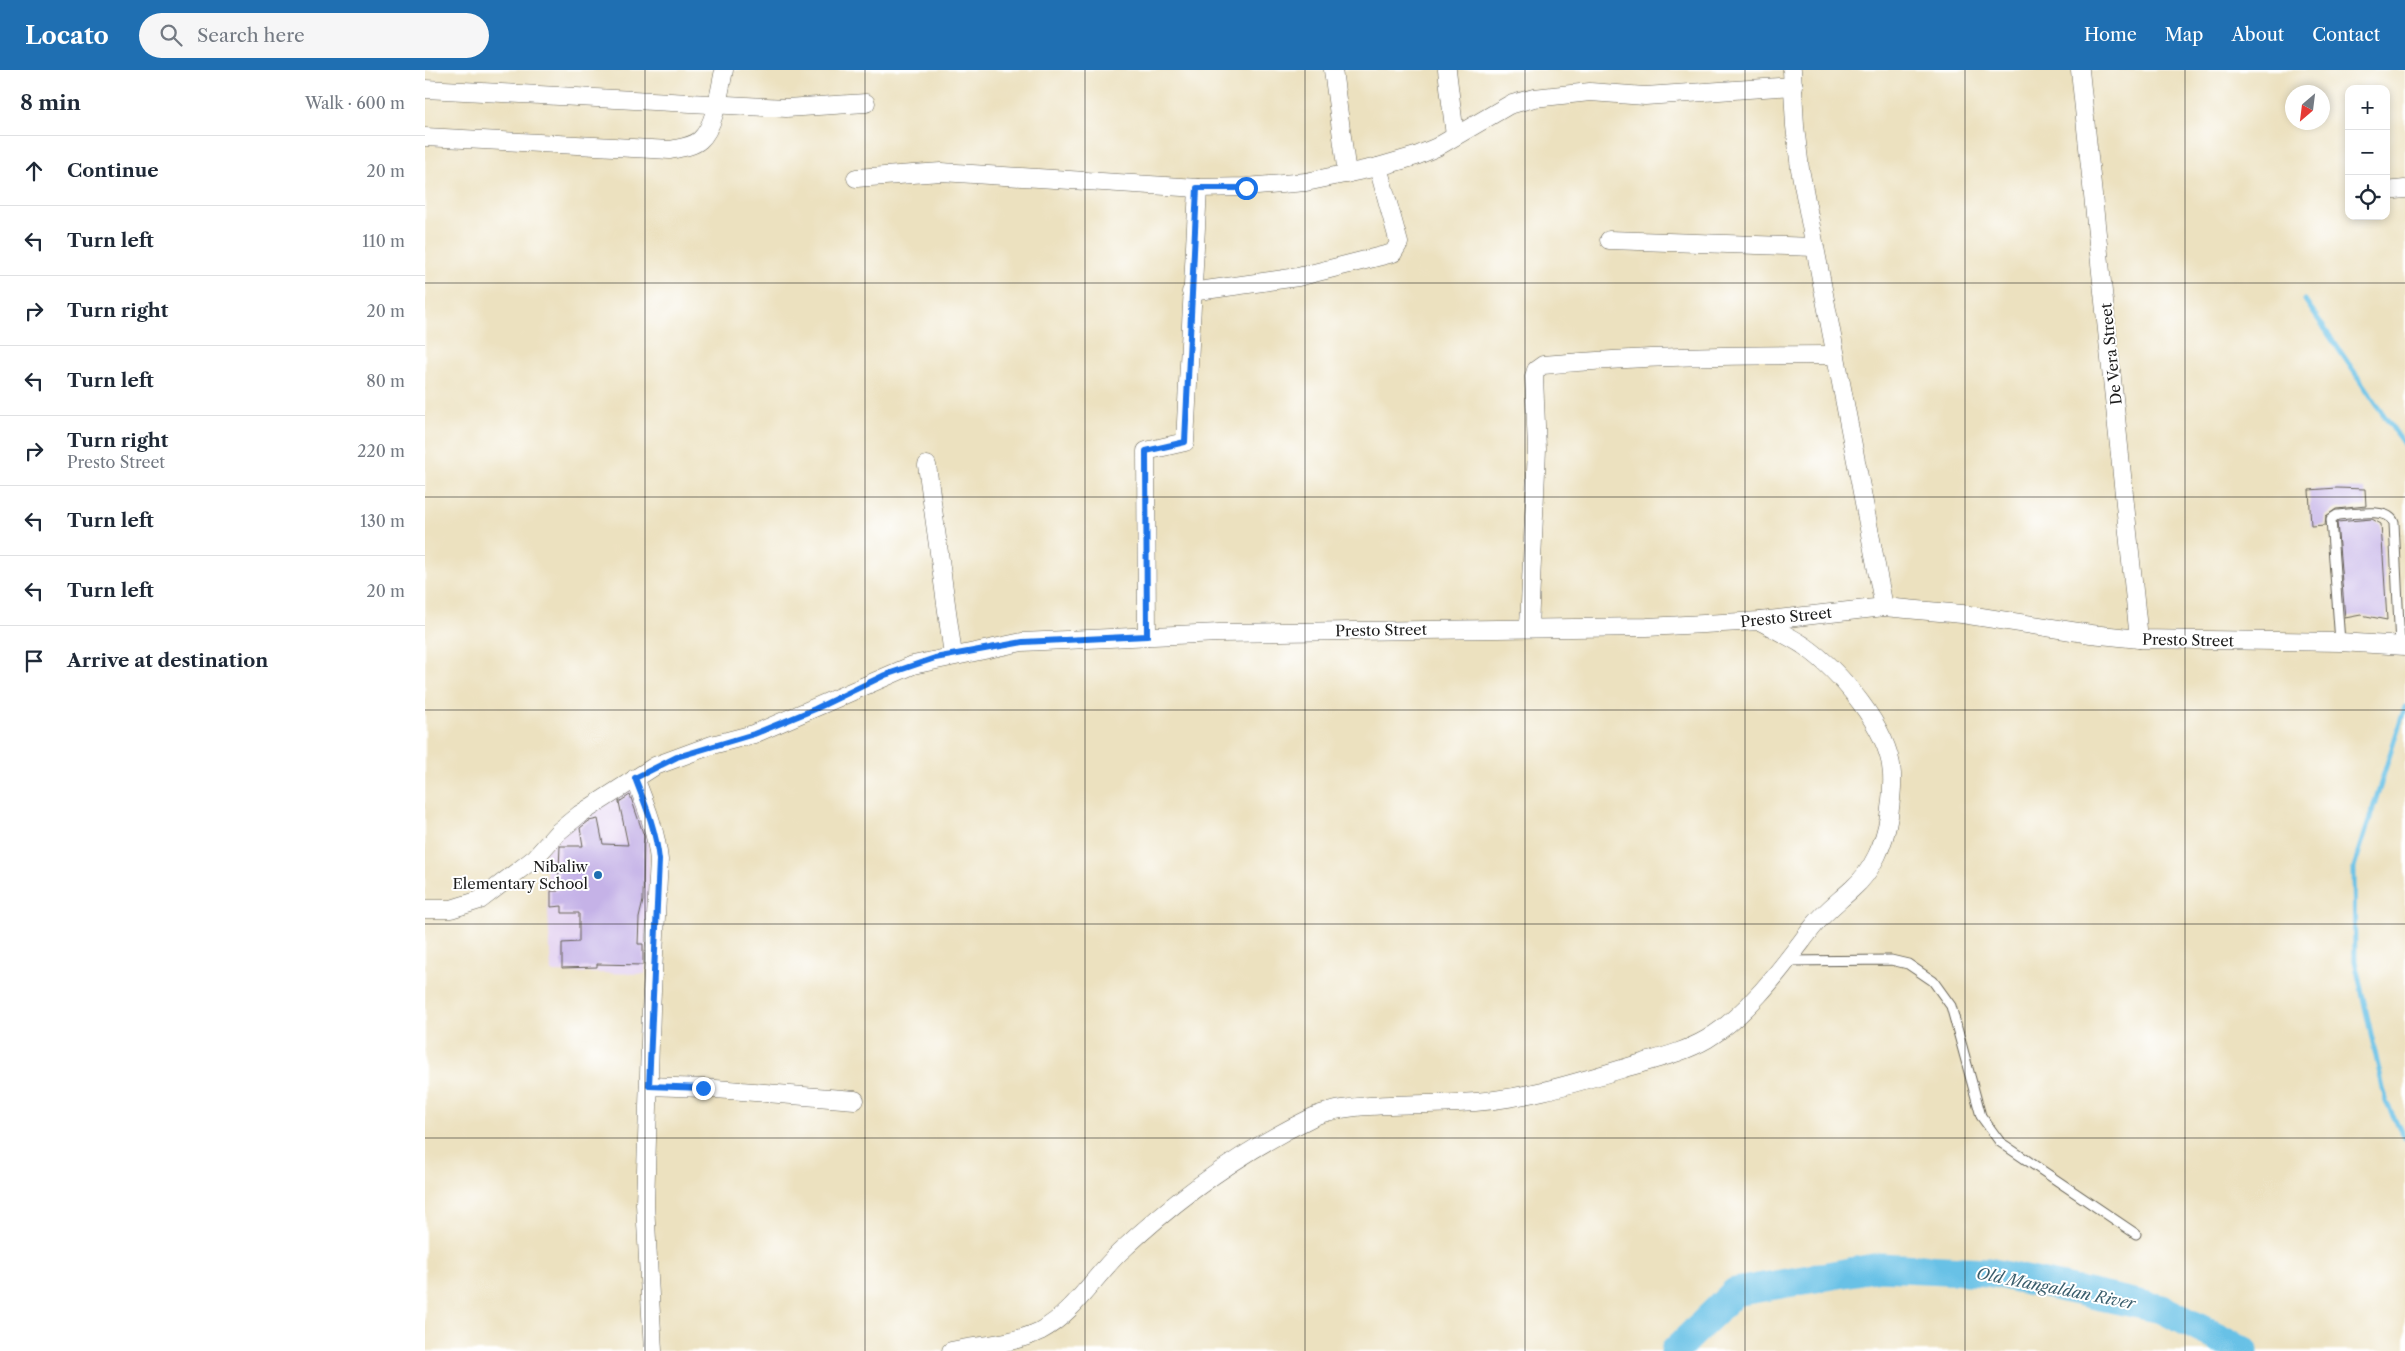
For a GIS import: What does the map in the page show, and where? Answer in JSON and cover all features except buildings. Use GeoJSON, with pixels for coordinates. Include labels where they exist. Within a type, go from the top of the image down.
{"type":"FeatureCollection","features":[{"type":"Feature","properties":{"kind":"street"},"geometry":{"type":"LineString","coordinates":[[425,137],[670,150],[699,141],[706,132],[717,105],[724,70]]}},
{"type":"Feature","properties":{"kind":"street"},"geometry":{"type":"LineString","coordinates":[[1333,70],[1347,174]]}},
{"type":"Feature","properties":{"kind":"street"},"geometry":{"type":"LineString","coordinates":[[1447,70],[1455,136]]}},
{"type":"Feature","properties":{"kind":"street","name":"De Vera Street"},"geometry":{"type":"LineString","coordinates":[[2080,70],[2139,638]]}},
{"type":"Feature","properties":{"kind":"street"},"geometry":{"type":"LineString","coordinates":[[856,178],[941,172],[1197,188],[1246,188],[1289,184],[1347,174],[1416,156],[1455,136],[1509,104],[1563,94],[1590,92],[1645,96],[1793,78],[1799,160],[1883,607]]}},
{"type":"Feature","properties":{"kind":"street"},"geometry":{"type":"LineString","coordinates":[[425,89],[786,108],[866,103]]}},
{"type":"Feature","properties":{"kind":"street"},"geometry":{"type":"LineString","coordinates":[[1191,292],[1298,277],[1393,253],[1399,243],[1378,167]]}},
{"type":"Feature","properties":{"kind":"street"},"geometry":{"type":"LineString","coordinates":[[1147,636],[1146,451],[1185,442],[1197,188]]}},
{"type":"Feature","properties":{"kind":"street"},"geometry":{"type":"LineString","coordinates":[[2390,191],[2405,189]]}},
{"type":"Feature","properties":{"kind":"street"},"geometry":{"type":"LineString","coordinates":[[1609,240],[1814,246]]}},
{"type":"Feature","properties":{"kind":"street"},"geometry":{"type":"LineString","coordinates":[[1529,627],[1537,449],[1534,377],[1538,368],[1543,365],[1580,361],[1730,355],[1835,355]]}},
{"type":"Feature","properties":{"kind":"street"},"geometry":{"type":"LineString","coordinates":[[927,464],[953,656]]}},
{"type":"Feature","properties":{"kind":"street","name":"Presto Street"},"geometry":{"type":"LineString","coordinates":[[425,910],[451,908],[480,900],[535,858],[558,832],[580,814],[635,778],[677,757],[754,734],[815,709],[885,675],[913,665],[1023,642],[1147,636],[1529,627],[1647,627],[1760,621],[1883,607],[1962,614],[2091,634],[2139,638],[2340,642],[2402,646]]}},
{"type":"Feature","properties":{"kind":"street"},"geometry":{"type":"LineString","coordinates":[[951,1351],[984,1348],[1012,1340],[1038,1331],[1057,1320],[1115,1256],[1168,1208],[1260,1146],[1318,1114],[1345,1109],[1478,1102],[1530,1095],[1566,1087],[1685,1050],[1709,1038],[1733,1018],[1786,961],[1823,913],[1855,887],[1868,871],[1886,830],[1892,797],[1893,772],[1887,749],[1876,726],[1848,688],[1826,664],[1802,645],[1760,621]]}},
{"type":"Feature","properties":{"kind":"street"},"geometry":{"type":"LineString","coordinates":[[635,778],[652,819],[657,837],[659,860],[645,1204],[653,1351]]}},
{"type":"Feature","properties":{"kind":"street"},"geometry":{"type":"LineString","coordinates":[[649,1086],[721,1089],[855,1100]]}},
{"type":"Feature","properties":{"kind":"lane"},"geometry":{"type":"LineString","coordinates":[[2340,642],[2331,518],[2337,515],[2385,513],[2392,518],[2394,523],[2402,646]]}},
{"type":"Feature","properties":{"kind":"lane"},"geometry":{"type":"LineString","coordinates":[[1786,961],[1891,960],[1908,964],[1933,981],[1951,1006],[1981,1116],[1990,1130],[2013,1151],[2136,1234]]}},
{"type":"Feature","properties":{"kind":"shaded area","name":"Nibaliw Elementary School"},"geometry":{"type":"Polygon","coordinates":[[[634,785],[648,815],[650,897],[645,974],[551,972],[545,852],[570,825],[634,785]]]}},
{"type":"Feature","properties":{"kind":"waterway","name":"Old Mangaldan River"},"geometry":{"type":"LineString","coordinates":[[2305,300],[2405,446]]}},
{"type":"Feature","properties":{"kind":"waterway","name":"Old Mangaldan River"},"geometry":{"type":"LineString","coordinates":[[2405,707],[2354,868],[2355,961],[2386,1102],[2405,1138]]}},
{"type":"Feature","properties":{"kind":"waterway","name":"Old Mangaldan River"},"geometry":{"type":"LineString","coordinates":[[1675,1351],[1735,1292],[1879,1267],[1988,1272],[2162,1309],[2244,1351]]}},
{"type":"Feature","properties":{"kind":"place","name":"Nibaliw Elementary School"},"geometry":{"type":"Point","coordinates":[598,875]}},
{"type":"Feature","properties":{"kind":"route"},"geometry":{"type":"LineString","coordinates":[[703,1088],[649,1086],[659,860],[657,837],[652,819],[635,778],[655,766],[677,757],[754,734],[815,709],[885,675],[935,658],[1023,642],[1147,636],[1146,451],[1185,442],[1197,188],[1246,188]]}}]}
